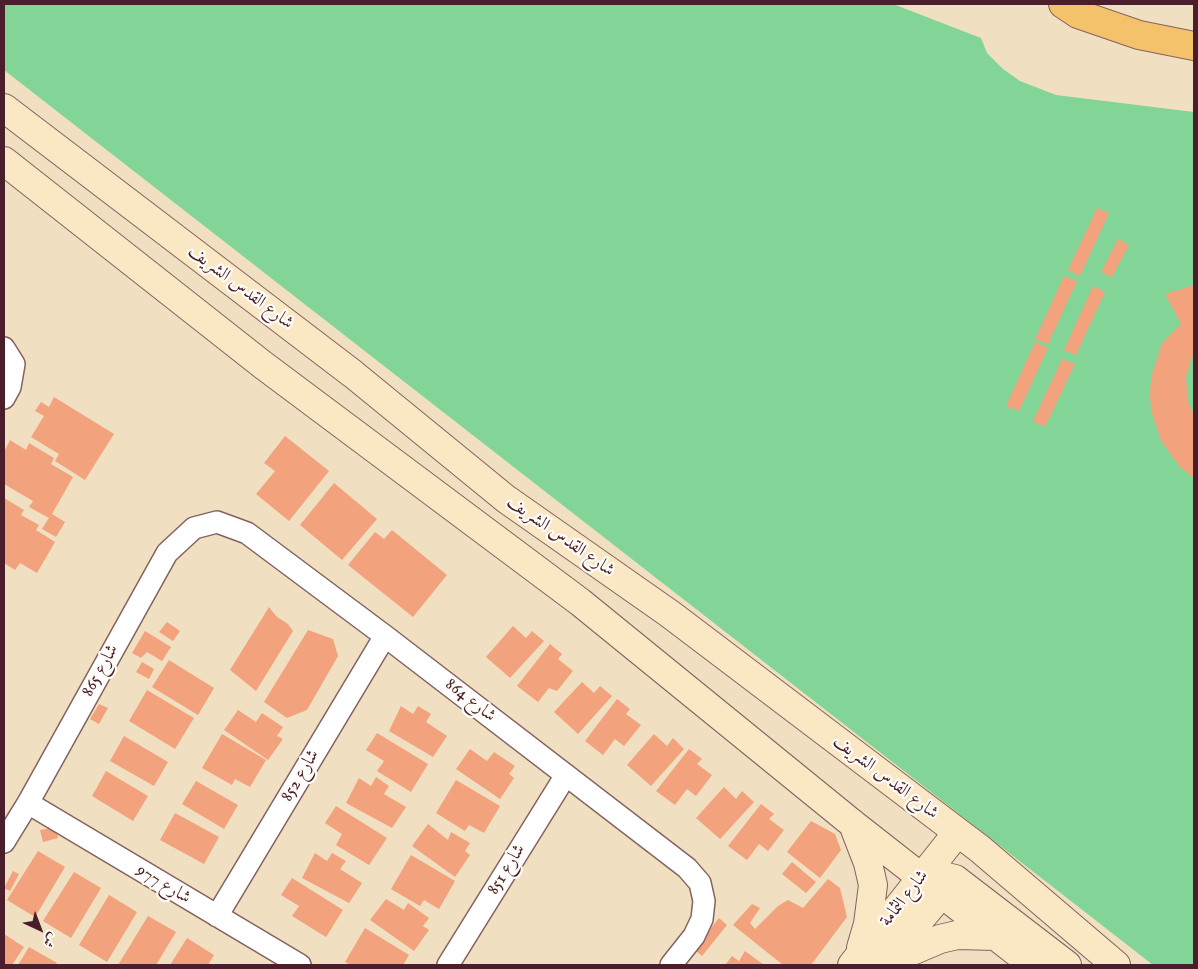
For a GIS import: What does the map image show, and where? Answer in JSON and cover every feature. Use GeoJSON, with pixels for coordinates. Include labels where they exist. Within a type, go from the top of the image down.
{"type":"FeatureCollection","features":[{"type":"Feature","properties":{"kind":"highway"},"geometry":{"type":"LineString","coordinates":[[1064,4],[1078,14],[1139,35],[1194,46]]}},
{"type":"Feature","properties":{"kind":"street","name":"شارع القدس الشريف"},"geometry":{"type":"LineString","coordinates":[[4,108],[354,374],[506,499],[670,614],[980,849],[1116,965]]}},
{"type":"Feature","properties":{"kind":"street"},"geometry":{"type":"LineString","coordinates":[[4,161],[263,365],[580,602],[853,824],[939,883],[1067,965]]}},
{"type":"Feature","properties":{"kind":"street"},"geometry":{"type":"LineString","coordinates":[[4,398],[10,388],[9,356]]}},
{"type":"Feature","properties":{"kind":"street","name":"شارع 864"},"geometry":{"type":"LineString","coordinates":[[217,522],[247,533],[385,636],[687,868],[700,883],[704,901],[702,919],[694,936],[671,965]]}},
{"type":"Feature","properties":{"kind":"street","name":"شارع 865"},"geometry":{"type":"LineString","coordinates":[[4,842],[28,803],[167,553],[194,528],[217,522]]}},
{"type":"Feature","properties":{"kind":"street","name":"شارع 852"},"geometry":{"type":"LineString","coordinates":[[217,916],[385,636]]}},
{"type":"Feature","properties":{"kind":"street","name":"شارع 851"},"geometry":{"type":"LineString","coordinates":[[448,965],[566,775]]}},
{"type":"Feature","properties":{"kind":"street","name":"شارع 977"},"geometry":{"type":"LineString","coordinates":[[28,803],[300,965]]}},
{"type":"Feature","properties":{"kind":"street"},"geometry":{"type":"LineString","coordinates":[[853,824],[868,863],[873,885],[868,924],[863,944],[854,964]]}},
{"type":"Feature","properties":{"kind":"street","name":"شارع الثمامة"},"geometry":{"type":"LineString","coordinates":[[882,965],[939,883],[957,833]]}},
{"type":"Feature","properties":{"kind":"street","name":"شارع الثمامة"},"geometry":{"type":"LineString","coordinates":[[854,964],[939,883],[980,849]]}},
{"type":"Feature","properties":{"kind":"street"},"geometry":{"type":"LineString","coordinates":[[939,883],[995,936],[1033,965]]}},
{"type":"Feature","properties":{"kind":"street"},"geometry":{"type":"LineString","coordinates":[[890,965],[907,953],[940,939],[957,935],[995,936]]}},
{"type":"Feature","properties":{"kind":"green space"},"geometry":{"type":"Polygon","coordinates":[[[4,4],[893,4],[981,38],[987,53],[1003,69],[1020,81],[1056,95],[1194,112],[1194,965],[1153,965],[4,70],[4,4]]]}},
{"type":"Feature","properties":{"kind":"building"},"geometry":{"type":"Polygon","coordinates":[[[1097,208],[1109,213],[1080,276],[1068,270],[1097,208]]]}},
{"type":"Feature","properties":{"kind":"building"},"geometry":{"type":"Polygon","coordinates":[[[1118,239],[1129,245],[1112,277],[1101,272],[1118,239]]]}},
{"type":"Feature","properties":{"kind":"building"},"geometry":{"type":"Polygon","coordinates":[[[1064,276],[1077,281],[1048,344],[1035,339],[1064,276]]]}},
{"type":"Feature","properties":{"kind":"building"},"geometry":{"type":"Polygon","coordinates":[[[1194,285],[1194,351],[1186,377],[1188,401],[1194,416],[1194,478],[1180,467],[1161,441],[1151,410],[1150,395],[1151,377],[1162,343],[1181,324],[1165,294],[1194,285]]]}},
{"type":"Feature","properties":{"kind":"building"},"geometry":{"type":"Polygon","coordinates":[[[1093,286],[1105,292],[1076,355],[1064,350],[1093,286]]]}},
{"type":"Feature","properties":{"kind":"building"},"geometry":{"type":"Polygon","coordinates":[[[1035,342],[1048,348],[1019,411],[1006,406],[1035,342]]]}},
{"type":"Feature","properties":{"kind":"building"},"geometry":{"type":"Polygon","coordinates":[[[1062,359],[1075,364],[1045,427],[1033,421],[1062,359]]]}},
{"type":"Feature","properties":{"kind":"building"},"geometry":{"type":"Polygon","coordinates":[[[54,397],[114,434],[85,480],[55,461],[59,454],[31,437],[44,416],[35,411],[41,402],[49,407],[54,397]]]}},
{"type":"Feature","properties":{"kind":"building"},"geometry":{"type":"Polygon","coordinates":[[[285,436],[329,471],[289,521],[256,494],[275,471],[264,463],[285,436]]]}},
{"type":"Feature","properties":{"kind":"building"},"geometry":{"type":"Polygon","coordinates":[[[10,440],[26,450],[29,443],[54,458],[51,464],[73,477],[52,514],[65,522],[56,537],[42,529],[49,518],[29,507],[33,501],[4,484],[4,452],[10,440]]]}},
{"type":"Feature","properties":{"kind":"building"},"geometry":{"type":"Polygon","coordinates":[[[334,483],[377,519],[342,560],[300,525],[334,483]]]}},
{"type":"Feature","properties":{"kind":"building"},"geometry":{"type":"Polygon","coordinates":[[[4,498],[24,510],[21,515],[39,525],[36,530],[55,542],[37,573],[20,563],[15,570],[4,563],[4,498]]]}},
{"type":"Feature","properties":{"kind":"building"},"geometry":{"type":"Polygon","coordinates":[[[392,530],[447,575],[413,617],[348,565],[375,532],[384,539],[392,530]]]}},
{"type":"Feature","properties":{"kind":"building"},"geometry":{"type":"Polygon","coordinates":[[[269,607],[293,631],[256,691],[230,670],[269,607]]]}},
{"type":"Feature","properties":{"kind":"building"},"geometry":{"type":"Polygon","coordinates":[[[167,622],[180,631],[173,641],[159,632],[167,622]]]}},
{"type":"Feature","properties":{"kind":"building"},"geometry":{"type":"Polygon","coordinates":[[[513,626],[526,638],[532,631],[544,641],[510,678],[486,657],[513,626]]]}},
{"type":"Feature","properties":{"kind":"building"},"geometry":{"type":"Polygon","coordinates":[[[308,630],[333,639],[338,656],[307,710],[287,718],[264,702],[308,630]]]}},
{"type":"Feature","properties":{"kind":"building"},"geometry":{"type":"Polygon","coordinates":[[[145,631],[171,647],[162,661],[147,652],[141,658],[132,653],[145,631]]]}},
{"type":"Feature","properties":{"kind":"building"},"geometry":{"type":"Polygon","coordinates":[[[550,644],[562,654],[558,659],[573,671],[557,691],[549,688],[538,702],[517,686],[550,644]]]}},
{"type":"Feature","properties":{"kind":"building"},"geometry":{"type":"Polygon","coordinates":[[[169,660],[214,688],[198,715],[152,687],[169,660]]]}},
{"type":"Feature","properties":{"kind":"building"},"geometry":{"type":"Polygon","coordinates":[[[142,662],[154,669],[149,679],[136,672],[142,662]]]}},
{"type":"Feature","properties":{"kind":"building"},"geometry":{"type":"Polygon","coordinates":[[[582,682],[594,693],[600,686],[612,696],[578,734],[554,712],[582,682]]]}},
{"type":"Feature","properties":{"kind":"building"},"geometry":{"type":"Polygon","coordinates":[[[147,690],[194,718],[175,749],[129,721],[147,690]]]}},
{"type":"Feature","properties":{"kind":"building"},"geometry":{"type":"Polygon","coordinates":[[[617,699],[630,709],[626,714],[641,725],[624,746],[615,739],[603,755],[585,741],[617,699]]]}},
{"type":"Feature","properties":{"kind":"building"},"geometry":{"type":"Polygon","coordinates":[[[99,704],[108,708],[99,724],[90,719],[99,704]]]}},
{"type":"Feature","properties":{"kind":"building"},"geometry":{"type":"Polygon","coordinates":[[[401,706],[413,714],[418,706],[431,714],[426,722],[447,736],[433,757],[389,731],[401,706]]]}},
{"type":"Feature","properties":{"kind":"building"},"geometry":{"type":"Polygon","coordinates":[[[238,710],[256,722],[262,713],[283,727],[277,736],[283,739],[268,760],[224,730],[238,710]]]}},
{"type":"Feature","properties":{"kind":"building"},"geometry":{"type":"Polygon","coordinates":[[[377,733],[428,764],[411,792],[377,771],[384,761],[366,750],[377,733]]]}},
{"type":"Feature","properties":{"kind":"building"},"geometry":{"type":"Polygon","coordinates":[[[222,734],[266,760],[250,787],[235,779],[232,785],[202,768],[222,734]]]}},
{"type":"Feature","properties":{"kind":"building"},"geometry":{"type":"Polygon","coordinates":[[[654,734],[667,746],[673,738],[684,749],[651,786],[627,765],[654,734]]]}},
{"type":"Feature","properties":{"kind":"building"},"geometry":{"type":"Polygon","coordinates":[[[124,736],[168,762],[154,786],[110,761],[124,736]]]}},
{"type":"Feature","properties":{"kind":"building"},"geometry":{"type":"Polygon","coordinates":[[[470,749],[487,761],[494,752],[515,766],[509,774],[514,778],[500,799],[456,769],[470,749]]]}},
{"type":"Feature","properties":{"kind":"building"},"geometry":{"type":"Polygon","coordinates":[[[689,749],[702,759],[697,764],[712,775],[696,796],[687,789],[675,805],[656,791],[689,749]]]}},
{"type":"Feature","properties":{"kind":"building"},"geometry":{"type":"Polygon","coordinates":[[[106,771],[148,796],[133,821],[92,796],[106,771]]]}},
{"type":"Feature","properties":{"kind":"building"},"geometry":{"type":"Polygon","coordinates":[[[376,777],[389,786],[384,794],[406,807],[392,828],[346,803],[359,778],[371,786],[376,777]]]}},
{"type":"Feature","properties":{"kind":"building"},"geometry":{"type":"Polygon","coordinates":[[[456,780],[500,806],[484,833],[469,825],[465,831],[436,813],[456,780]]]}},
{"type":"Feature","properties":{"kind":"building"},"geometry":{"type":"Polygon","coordinates":[[[196,781],[238,805],[224,829],[182,804],[196,781]]]}},
{"type":"Feature","properties":{"kind":"building"},"geometry":{"type":"Polygon","coordinates":[[[724,787],[736,799],[742,791],[754,802],[720,839],[696,818],[724,787]]]}},
{"type":"Feature","properties":{"kind":"building"},"geometry":{"type":"Polygon","coordinates":[[[761,804],[774,814],[769,819],[784,830],[768,851],[759,844],[747,860],[728,846],[761,804]]]}},
{"type":"Feature","properties":{"kind":"building"},"geometry":{"type":"Polygon","coordinates":[[[336,806],[387,838],[369,865],[336,845],[342,834],[325,823],[336,806]]]}},
{"type":"Feature","properties":{"kind":"building"},"geometry":{"type":"Polygon","coordinates":[[[175,813],[219,837],[204,864],[160,840],[175,813]]]}},
{"type":"Feature","properties":{"kind":"building"},"geometry":{"type":"Polygon","coordinates":[[[811,821],[835,834],[841,850],[820,878],[787,852],[811,821]]]}},
{"type":"Feature","properties":{"kind":"building"},"geometry":{"type":"Polygon","coordinates":[[[428,824],[448,840],[451,832],[470,843],[465,851],[470,855],[455,877],[412,846],[428,824]]]}},
{"type":"Feature","properties":{"kind":"building"},"geometry":{"type":"Polygon","coordinates":[[[56,827],[58,838],[43,842],[40,830],[56,827]]]}},
{"type":"Feature","properties":{"kind":"building"},"geometry":{"type":"Polygon","coordinates":[[[38,851],[65,867],[35,917],[7,900],[38,851]]]}},
{"type":"Feature","properties":{"kind":"building"},"geometry":{"type":"Polygon","coordinates":[[[315,853],[327,861],[332,853],[346,861],[340,869],[362,883],[349,903],[302,878],[315,853]]]}},
{"type":"Feature","properties":{"kind":"building"},"geometry":{"type":"Polygon","coordinates":[[[411,855],[455,881],[439,909],[424,900],[420,906],[391,889],[411,855]]]}},
{"type":"Feature","properties":{"kind":"building"},"geometry":{"type":"Polygon","coordinates":[[[792,862],[816,882],[806,893],[782,874],[792,862]]]}},
{"type":"Feature","properties":{"kind":"building"},"geometry":{"type":"Polygon","coordinates":[[[13,871],[19,874],[10,891],[4,888],[13,871]]]}},
{"type":"Feature","properties":{"kind":"building"},"geometry":{"type":"Polygon","coordinates":[[[74,872],[101,888],[71,938],[43,921],[74,872]]]}},
{"type":"Feature","properties":{"kind":"building"},"geometry":{"type":"Polygon","coordinates":[[[292,878],[343,910],[326,937],[292,916],[299,906],[281,895],[292,878]]]}},
{"type":"Feature","properties":{"kind":"building"},"geometry":{"type":"Polygon","coordinates":[[[828,879],[840,888],[847,917],[811,965],[783,965],[733,925],[752,904],[760,908],[750,923],[755,929],[778,906],[788,900],[803,908],[828,879]]]}},
{"type":"Feature","properties":{"kind":"building"},"geometry":{"type":"Polygon","coordinates":[[[109,895],[137,912],[107,962],[79,945],[109,895]]]}},
{"type":"Feature","properties":{"kind":"building"},"geometry":{"type":"Polygon","coordinates":[[[386,899],[404,910],[408,903],[429,918],[423,926],[429,930],[414,951],[370,920],[386,899]]]}},
{"type":"Feature","properties":{"kind":"building"},"geometry":{"type":"Polygon","coordinates":[[[148,916],[176,932],[156,965],[118,965],[148,916]]]}},
{"type":"Feature","properties":{"kind":"building"},"geometry":{"type":"Polygon","coordinates":[[[719,918],[727,925],[702,956],[694,949],[719,918]]]}},
{"type":"Feature","properties":{"kind":"building"},"geometry":{"type":"Polygon","coordinates":[[[365,928],[409,955],[403,965],[351,965],[345,962],[365,928]]]}},
{"type":"Feature","properties":{"kind":"building"},"geometry":{"type":"Polygon","coordinates":[[[4,934],[24,947],[12,965],[4,965],[4,934]]]}},
{"type":"Feature","properties":{"kind":"building"},"geometry":{"type":"Polygon","coordinates":[[[187,938],[214,955],[208,965],[170,965],[187,938]]]}},
{"type":"Feature","properties":{"kind":"building"},"geometry":{"type":"Polygon","coordinates":[[[29,947],[57,963],[55,965],[18,965],[29,947]]]}},
{"type":"Feature","properties":{"kind":"building"},"geometry":{"type":"Polygon","coordinates":[[[745,951],[764,965],[725,965],[732,956],[739,961],[745,951]]]}}]}
